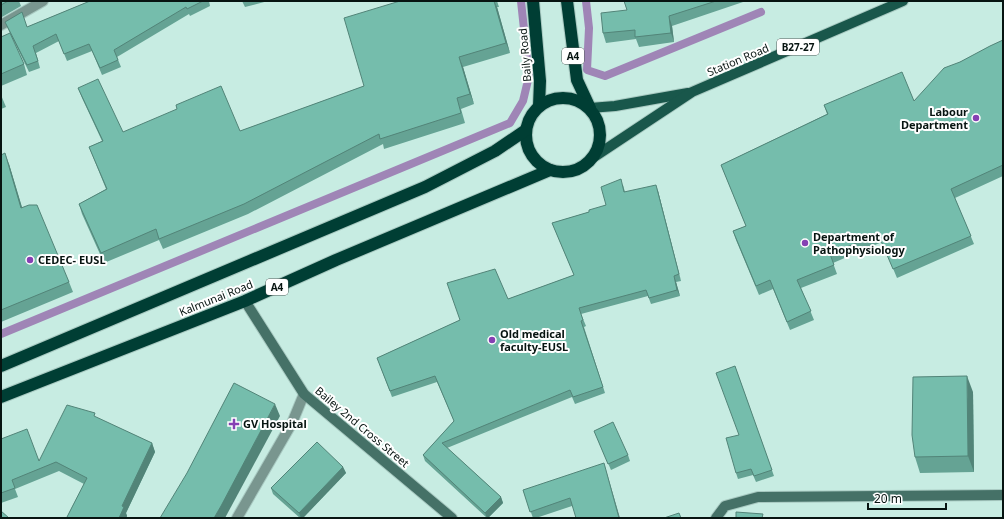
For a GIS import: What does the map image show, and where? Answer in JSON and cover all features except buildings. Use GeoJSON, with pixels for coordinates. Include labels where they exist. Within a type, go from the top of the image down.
{"type":"FeatureCollection","features":[{"type":"Feature","properties":{"kind":"highway","name":"Baily Road"},"geometry":{"type":"LineString","coordinates":[[533,1],[540,81],[540,106]]}},
{"type":"Feature","properties":{"kind":"highway","name":"A4"},"geometry":{"type":"LineString","coordinates":[[567,1],[577,80],[590,108]]}},
{"type":"Feature","properties":{"kind":"highway"},"geometry":{"type":"LineString","coordinates":[[565,98],[578,100],[590,108],[597,118],[601,132],[600,145],[594,157],[585,166],[574,171],[562,173],[550,170],[539,164],[531,154],[526,143],[526,130],[531,117],[540,106],[552,99],[565,98]]}},
{"type":"Feature","properties":{"kind":"highway","name":"Kalmunai Road"},"geometry":{"type":"LineString","coordinates":[[1,366],[425,187],[495,151],[526,130]]}},
{"type":"Feature","properties":{"kind":"highway","name":"Kalmunai Road"},"geometry":{"type":"LineString","coordinates":[[1,397],[245,301],[336,260],[550,170]]}},
{"type":"Feature","properties":{"kind":"main road","name":"Station Road"},"geometry":{"type":"LineString","coordinates":[[594,157],[692,92],[903,1]]}},
{"type":"Feature","properties":{"kind":"main road","name":"Station Road"},"geometry":{"type":"LineString","coordinates":[[590,108],[615,106],[692,92]]}},
{"type":"Feature","properties":{"kind":"street"},"geometry":{"type":"LineString","coordinates":[[1,25],[43,1]]}},
{"type":"Feature","properties":{"kind":"street","name":"Bailey 2nd Cross Street"},"geometry":{"type":"LineString","coordinates":[[245,301],[304,394],[452,518]]}},
{"type":"Feature","properties":{"kind":"street"},"geometry":{"type":"LineString","coordinates":[[237,518],[292,423],[304,394]]}},
{"type":"Feature","properties":{"kind":"street"},"geometry":{"type":"LineString","coordinates":[[716,518],[725,506],[758,497],[1003,495]]}},
{"type":"Feature","properties":{"kind":"waterway"},"geometry":{"type":"LineString","coordinates":[[1,334],[510,123],[523,101],[529,76],[521,1]]}},
{"type":"Feature","properties":{"kind":"waterway"},"geometry":{"type":"LineString","coordinates":[[586,1],[589,28],[587,70],[605,76],[761,12]]}},
{"type":"Feature","properties":{"kind":"place","name":"Labour Department"},"geometry":{"type":"Point","coordinates":[976,118]}},
{"type":"Feature","properties":{"kind":"place","name":"Department of Pathophysiology"},"geometry":{"type":"Point","coordinates":[805,243]}},
{"type":"Feature","properties":{"kind":"place","name":"CEDEC- EUSL"},"geometry":{"type":"Point","coordinates":[30,260]}},
{"type":"Feature","properties":{"kind":"place","name":"Old medical faculty-EUSL"},"geometry":{"type":"Point","coordinates":[492,340]}},
{"type":"Feature","properties":{"kind":"place","name":"GV Hospital"},"geometry":{"type":"Point","coordinates":[234,424]}}]}
